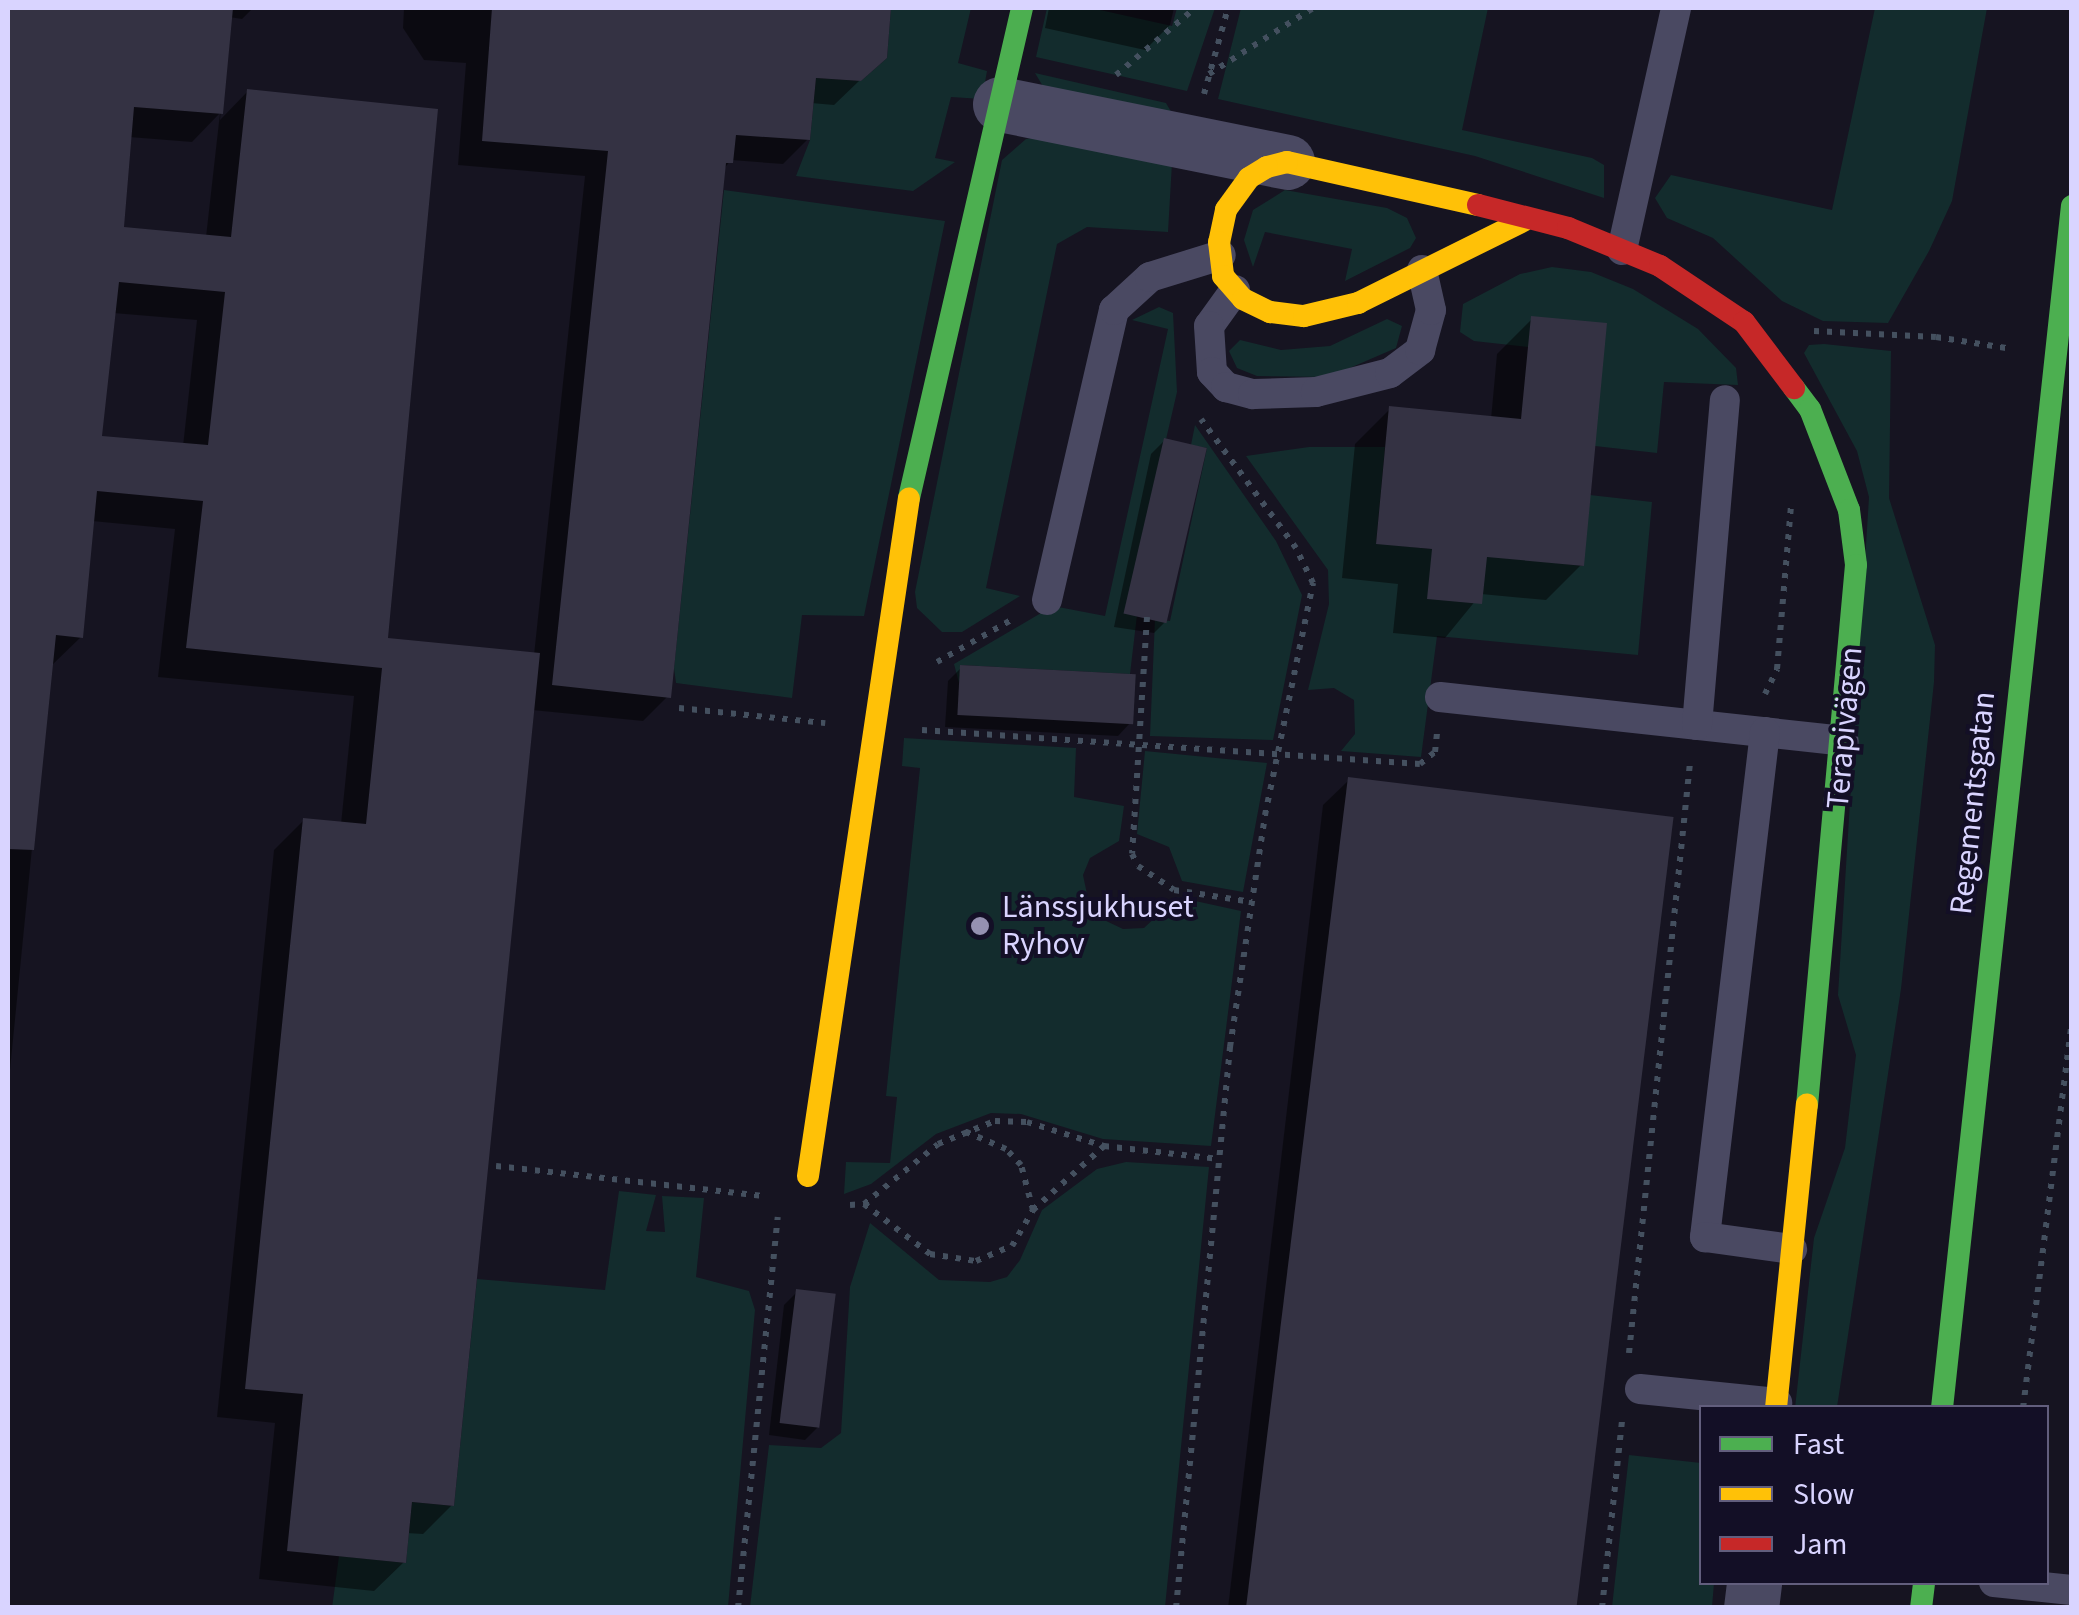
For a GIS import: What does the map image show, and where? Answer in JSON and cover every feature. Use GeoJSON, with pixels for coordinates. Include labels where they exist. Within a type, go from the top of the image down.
{"type":"FeatureCollection","features":[{"type":"Feature","properties":{"kind":"street"},"geometry":{"type":"LineString","coordinates":[[808,1176],[874,697],[904,520],[1022,8]]}},
{"type":"Feature","properties":{"kind":"street"},"geometry":{"type":"LineString","coordinates":[[1000,104],[1287,162]]}},
{"type":"Feature","properties":{"kind":"street"},"geometry":{"type":"LineString","coordinates":[[1287,162],[1249,178],[1226,210],[1221,255],[1224,276],[1236,290],[1270,312],[1304,316],[1358,303],[1523,221]]}},
{"type":"Feature","properties":{"kind":"street","name":"Terapivägen"},"geometry":{"type":"LineString","coordinates":[[1287,162],[1414,188],[1523,221],[1568,228],[1622,250],[1712,296],[1744,322],[1810,410],[1849,510],[1856,564],[1844,741],[1776,1405]]}},
{"type":"Feature","properties":{"kind":"street","name":"Regementsgatan"},"geometry":{"type":"LineString","coordinates":[[1942,1405],[2072,206]]}},
{"type":"Feature","properties":{"kind":"lane"},"geometry":{"type":"LineString","coordinates":[[1622,250],[1676,8]]}},
{"type":"Feature","properties":{"kind":"lane"},"geometry":{"type":"LineString","coordinates":[[1048,600],[1114,310],[1150,277],[1221,255]]}},
{"type":"Feature","properties":{"kind":"lane"},"geometry":{"type":"LineString","coordinates":[[1236,290],[1209,326],[1212,372],[1226,387],[1253,394],[1316,392],[1390,374],[1420,350],[1431,310],[1422,270]]}},
{"type":"Feature","properties":{"kind":"lane"},"geometry":{"type":"LineString","coordinates":[[1706,726],[1725,400]]}},
{"type":"Feature","properties":{"kind":"lane"},"geometry":{"type":"LineString","coordinates":[[1440,697],[1844,741]]}},
{"type":"Feature","properties":{"kind":"lane"},"geometry":{"type":"LineString","coordinates":[[1764,732],[1705,1238],[1792,1249]]}},
{"type":"Feature","properties":{"kind":"lane"},"geometry":{"type":"LineString","coordinates":[[1630,1388],[1776,1405]]}},
{"type":"Feature","properties":{"kind":"lane"},"geometry":{"type":"LineString","coordinates":[[2023,1585],[2072,1590]]}},
{"type":"Feature","properties":{"kind":"path"},"geometry":{"type":"LineString","coordinates":[[1057,114],[1145,54],[1195,8]]}},
{"type":"Feature","properties":{"kind":"path"},"geometry":{"type":"LineString","coordinates":[[1201,102],[1228,8]]}},
{"type":"Feature","properties":{"kind":"path"},"geometry":{"type":"LineString","coordinates":[[1209,74],[1313,8]]}},
{"type":"Feature","properties":{"kind":"path"},"geometry":{"type":"LineString","coordinates":[[1806,328],[2054,353]]}},
{"type":"Feature","properties":{"kind":"path"},"geometry":{"type":"LineString","coordinates":[[1176,1608],[1230,1047],[1252,902],[1313,583],[1296,548],[1198,414]]}},
{"type":"Feature","properties":{"kind":"path"},"geometry":{"type":"LineString","coordinates":[[1602,1608],[1630,1388],[1692,752],[1706,726],[1740,703],[1768,692],[1776,669],[1792,493]]}},
{"type":"Feature","properties":{"kind":"path"},"geometry":{"type":"LineString","coordinates":[[874,697],[1048,600]]}},
{"type":"Feature","properties":{"kind":"path"},"geometry":{"type":"LineString","coordinates":[[1148,617],[1130,840],[1138,866],[1174,890],[1252,902]]}},
{"type":"Feature","properties":{"kind":"path"},"geometry":{"type":"LineString","coordinates":[[679,708],[870,728],[1137,741],[1420,764]]}},
{"type":"Feature","properties":{"kind":"path"},"geometry":{"type":"LineString","coordinates":[[2023,1405],[2072,1022]]}},
{"type":"Feature","properties":{"kind":"path"},"geometry":{"type":"LineString","coordinates":[[962,1131],[1006,1149],[1020,1165],[1032,1210]]}},
{"type":"Feature","properties":{"kind":"path"},"geometry":{"type":"LineString","coordinates":[[864,1204],[910,1245],[976,1261],[1012,1246],[1032,1210],[1104,1146]]}},
{"type":"Feature","properties":{"kind":"path"},"geometry":{"type":"LineString","coordinates":[[738,1608],[778,1209],[805,1190],[808,1176]]}},
{"type":"Feature","properties":{"kind":"green space"},"geometry":{"type":"Polygon","coordinates":[[[891,8],[971,8],[958,63],[987,71],[982,99],[951,97],[935,158],[955,162],[913,191],[796,176],[810,140],[816,78],[861,81],[887,58],[891,8]]]}},
{"type":"Feature","properties":{"kind":"green space"},"geometry":{"type":"Polygon","coordinates":[[[1047,8],[1091,8],[1172,26],[1177,8],[1215,8],[1187,91],[1036,57],[1047,8]]]}},
{"type":"Feature","properties":{"kind":"green space"},"geometry":{"type":"Polygon","coordinates":[[[1241,8],[1488,8],[1462,130],[1592,158],[1604,165],[1604,198],[1475,156],[1218,99],[1241,8]]]}},
{"type":"Feature","properties":{"kind":"green space"},"geometry":{"type":"Polygon","coordinates":[[[1875,8],[1987,8],[1952,201],[1929,251],[1888,323],[1823,321],[1782,301],[1713,238],[1667,218],[1655,198],[1671,175],[1832,210],[1875,8]]]}},
{"type":"Feature","properties":{"kind":"green space"},"geometry":{"type":"Polygon","coordinates":[[[1035,73],[1166,103],[1173,115],[1047,93],[1035,73]]]}},
{"type":"Feature","properties":{"kind":"green space"},"geometry":{"type":"Polygon","coordinates":[[[1048,135],[1172,163],[1168,232],[1087,227],[1057,244],[986,588],[1020,596],[962,632],[942,632],[917,608],[915,592],[1002,160],[1026,139],[1048,135]]]}},
{"type":"Feature","properties":{"kind":"green space"},"geometry":{"type":"Polygon","coordinates":[[[724,190],[945,221],[864,616],[802,615],[792,698],[676,683],[674,668],[724,190]]]}},
{"type":"Feature","properties":{"kind":"green space"},"geometry":{"type":"Polygon","coordinates":[[[1285,190],[1387,208],[1407,218],[1416,238],[1410,248],[1345,281],[1352,249],[1265,232],[1253,267],[1244,240],[1253,210],[1285,190]]]}},
{"type":"Feature","properties":{"kind":"green space"},"geometry":{"type":"Polygon","coordinates":[[[1552,267],[1591,272],[1633,289],[1698,329],[1736,368],[1738,385],[1664,382],[1657,453],[1595,446],[1528,347],[1474,341],[1460,332],[1463,304],[1520,274],[1552,267]]]}},
{"type":"Feature","properties":{"kind":"green space"},"geometry":{"type":"Polygon","coordinates":[[[1159,307],[1173,313],[1177,392],[1126,612],[1137,615],[1130,674],[961,665],[959,683],[954,664],[1053,606],[1105,616],[1168,329],[1132,320],[1159,307]]]}},
{"type":"Feature","properties":{"kind":"green space"},"geometry":{"type":"Polygon","coordinates":[[[1387,319],[1402,326],[1396,348],[1329,377],[1257,376],[1237,368],[1229,351],[1240,340],[1281,350],[1330,346],[1387,319]]]}},
{"type":"Feature","properties":{"kind":"green space"},"geometry":{"type":"Polygon","coordinates":[[[1809,345],[1891,351],[1889,498],[1935,645],[1901,989],[1837,1405],[1795,1405],[1814,1238],[1845,1148],[1856,1055],[1838,995],[1869,497],[1857,451],[1804,353],[1809,345]]]}},
{"type":"Feature","properties":{"kind":"green space"},"geometry":{"type":"Polygon","coordinates":[[[1195,425],[1276,541],[1302,595],[1273,740],[1150,736],[1155,619],[1170,621],[1207,448],[1191,445],[1195,425]]]}},
{"type":"Feature","properties":{"kind":"green space"},"geometry":{"type":"Polygon","coordinates":[[[1309,447],[1385,447],[1376,543],[1583,566],[1590,495],[1652,502],[1638,655],[1437,636],[1421,757],[1341,751],[1355,734],[1354,700],[1334,688],[1308,690],[1329,604],[1328,570],[1246,456],[1309,447]]]}},
{"type":"Feature","properties":{"kind":"green space"},"geometry":{"type":"Polygon","coordinates":[[[904,738],[1076,748],[1074,797],[1124,806],[1119,841],[1090,858],[1083,875],[1088,899],[1102,919],[1123,929],[1144,928],[1177,897],[1241,911],[1211,1146],[1103,1139],[1021,1114],[991,1113],[936,1134],[871,1184],[844,1194],[846,1162],[890,1163],[897,1097],[886,1096],[920,768],[902,766],[904,738]]]}},
{"type":"Feature","properties":{"kind":"green space"},"geometry":{"type":"Polygon","coordinates":[[[1145,751],[1267,763],[1243,892],[1182,881],[1169,847],[1137,834],[1145,751]]]}},
{"type":"Feature","properties":{"kind":"green space"},"geometry":{"type":"Polygon","coordinates":[[[1126,1162],[1209,1167],[1165,1607],[750,1607],[769,1445],[821,1448],[841,1433],[850,1287],[870,1223],[939,1280],[990,1282],[1007,1277],[1020,1260],[1042,1210],[1097,1169],[1126,1162]]]}},
{"type":"Feature","properties":{"kind":"green space"},"geometry":{"type":"Polygon","coordinates":[[[619,1191],[656,1195],[646,1231],[665,1232],[662,1196],[704,1198],[696,1277],[749,1291],[755,1310],[728,1607],[332,1608],[339,1556],[406,1563],[412,1502],[454,1506],[477,1279],[605,1290],[619,1191]]]}},
{"type":"Feature","properties":{"kind":"green space"},"geometry":{"type":"Polygon","coordinates":[[[1629,1455],[1699,1463],[1699,1585],[1714,1585],[1712,1607],[1612,1607],[1629,1455]]]}},
{"type":"Feature","properties":{"kind":"building"},"geometry":{"type":"Polygon","coordinates":[[[8,8],[233,8],[223,114],[134,107],[124,227],[231,237],[247,89],[438,109],[388,638],[540,653],[454,1506],[412,1502],[406,1563],[287,1551],[303,1394],[245,1389],[303,818],[366,824],[382,668],[186,648],[203,501],[97,491],[83,638],[56,635],[34,850],[8,849],[8,8]],[[119,282],[102,436],[208,445],[225,292],[119,282]]]}},
{"type":"Feature","properties":{"kind":"building"},"geometry":{"type":"Polygon","coordinates":[[[492,8],[891,8],[887,58],[861,81],[816,78],[810,140],[736,135],[733,163],[726,163],[671,698],[552,685],[608,151],[482,141],[492,8]]]}},
{"type":"Feature","properties":{"kind":"building"},"geometry":{"type":"Polygon","coordinates":[[[1531,316],[1607,323],[1584,566],[1487,557],[1482,604],[1427,599],[1432,549],[1376,544],[1389,406],[1521,419],[1531,316]]]}},
{"type":"Feature","properties":{"kind":"building"},"geometry":{"type":"Polygon","coordinates":[[[1164,438],[1207,448],[1166,623],[1124,613],[1164,438]]]}},
{"type":"Feature","properties":{"kind":"building"},"geometry":{"type":"Polygon","coordinates":[[[960,665],[1136,674],[1133,724],[957,715],[960,665]]]}},
{"type":"Feature","properties":{"kind":"building"},"geometry":{"type":"Polygon","coordinates":[[[1348,777],[1674,817],[1576,1608],[1246,1608],[1348,777]]]}},
{"type":"Feature","properties":{"kind":"building"},"geometry":{"type":"Polygon","coordinates":[[[796,1289],[836,1294],[819,1428],[780,1423],[796,1289]]]}},
{"type":"Feature","properties":{"kind":"traffic: fast"},"geometry":{"type":"LineString","coordinates":[[909,498],[1022,8]]}},
{"type":"Feature","properties":{"kind":"traffic: fast"},"geometry":{"type":"LineString","coordinates":[[1942,1405],[2072,206]]}},
{"type":"Feature","properties":{"kind":"traffic: fast"},"geometry":{"type":"LineString","coordinates":[[1794,388],[1810,409],[1849,510],[1856,565],[1807,1105]]}},
{"type":"Feature","properties":{"kind":"traffic: fast"},"geometry":{"type":"LineString","coordinates":[[1921,1608],[1924,1585]]}},
{"type":"Feature","properties":{"kind":"traffic: slow"},"geometry":{"type":"LineString","coordinates":[[1478,205],[1287,162],[1267,167],[1249,178],[1226,210],[1219,242],[1223,276],[1243,299],[1270,312],[1304,316],[1358,303],[1523,221]]}},
{"type":"Feature","properties":{"kind":"traffic: slow"},"geometry":{"type":"LineString","coordinates":[[808,1176],[909,498]]}},
{"type":"Feature","properties":{"kind":"traffic: slow"},"geometry":{"type":"LineString","coordinates":[[1776,1405],[1807,1105]]}},
{"type":"Feature","properties":{"kind":"traffic: jam"},"geometry":{"type":"LineString","coordinates":[[1478,205],[1568,228],[1660,266],[1744,322],[1794,388]]}},
{"type":"Feature","properties":{"kind":"place","name":"Länssjukhuset Ryhov"},"geometry":{"type":"Point","coordinates":[980,926]}}]}
